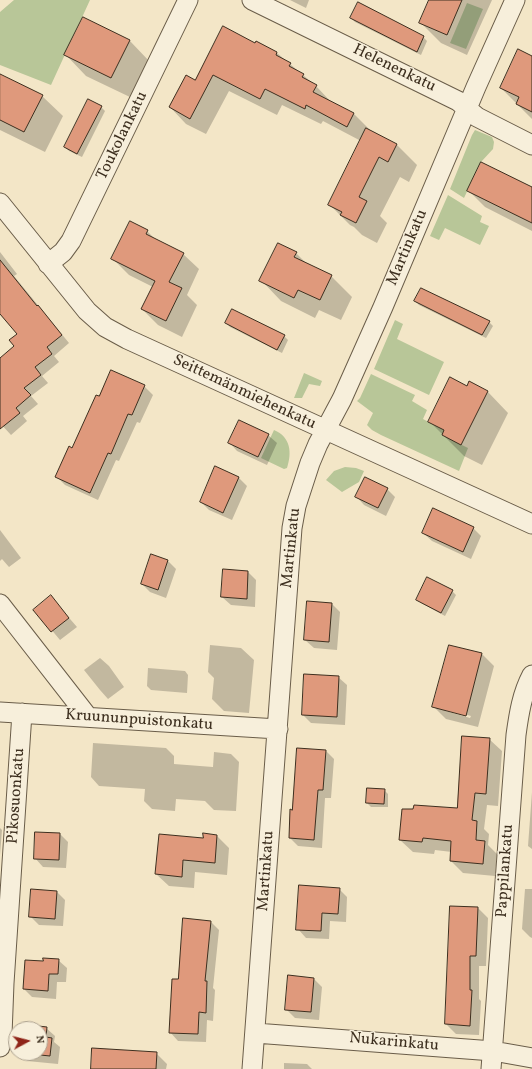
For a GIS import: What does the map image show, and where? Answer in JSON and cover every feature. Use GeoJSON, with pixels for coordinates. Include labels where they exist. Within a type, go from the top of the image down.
{"type":"FeatureCollection","features":[{"type":"Feature","properties":{"kind":"street","name":"Toukolankatu"},"geometry":{"type":"LineString","coordinates":[[48,264],[64,252],[71,241],[188,0]]}},
{"type":"Feature","properties":{"kind":"street","name":"Helenenkatu"},"geometry":{"type":"LineString","coordinates":[[252,0],[458,101],[477,118],[532,145]]}},
{"type":"Feature","properties":{"kind":"street","name":"Martinkatu"},"geometry":{"type":"LineString","coordinates":[[252,1069],[292,528],[296,506],[305,477],[383,307],[515,0]]}},
{"type":"Feature","properties":{"kind":"street","name":"Seittemänmiehenkatu"},"geometry":{"type":"LineString","coordinates":[[0,202],[87,311],[106,327],[127,339],[532,524]]}},
{"type":"Feature","properties":{"kind":"street"},"geometry":{"type":"LineString","coordinates":[[0,604],[88,717]]}},
{"type":"Feature","properties":{"kind":"street","name":"Pappilankatu"},"geometry":{"type":"LineString","coordinates":[[492,1060],[516,735],[520,708],[526,686],[532,675]]}},
{"type":"Feature","properties":{"kind":"street","name":"Kruununpuistonkatu"},"geometry":{"type":"LineString","coordinates":[[0,712],[278,730]]}},
{"type":"Feature","properties":{"kind":"street","name":"Pikosuonkatu"},"geometry":{"type":"LineString","coordinates":[[0,1047],[2,1035],[4,983],[22,713]]}},
{"type":"Feature","properties":{"kind":"street","name":"Nukarinkatu"},"geometry":{"type":"LineString","coordinates":[[255,1032],[492,1060],[532,1058]]}},
{"type":"Feature","properties":{"kind":"green space"},"geometry":{"type":"Polygon","coordinates":[[[14,0],[90,0],[51,85],[0,65],[0,12],[14,0]]]}},
{"type":"Feature","properties":{"kind":"green space"},"geometry":{"type":"Polygon","coordinates":[[[467,3],[483,9],[466,49],[450,43],[467,3]]]}},
{"type":"Feature","properties":{"kind":"green space"},"geometry":{"type":"Polygon","coordinates":[[[475,130],[492,137],[494,142],[493,149],[481,162],[464,198],[450,189],[475,130]]]}},
{"type":"Feature","properties":{"kind":"green space"},"geometry":{"type":"Polygon","coordinates":[[[448,195],[482,216],[480,222],[489,226],[480,245],[445,228],[439,240],[430,236],[448,195]]]}},
{"type":"Feature","properties":{"kind":"green space"},"geometry":{"type":"Polygon","coordinates":[[[395,320],[403,324],[397,339],[444,362],[429,395],[374,369],[395,320]]]}},
{"type":"Feature","properties":{"kind":"green space"},"geometry":{"type":"Polygon","coordinates":[[[304,373],[322,381],[320,386],[309,384],[302,398],[294,398],[304,373]]]}},
{"type":"Feature","properties":{"kind":"green space"},"geometry":{"type":"Polygon","coordinates":[[[371,374],[415,395],[412,401],[427,410],[423,419],[444,430],[442,435],[468,448],[459,471],[381,435],[367,425],[373,413],[357,401],[360,398],[371,374]]]}},
{"type":"Feature","properties":{"kind":"green space"},"geometry":{"type":"Polygon","coordinates":[[[274,430],[284,437],[289,446],[289,462],[287,468],[284,469],[261,458],[274,430]]]}},
{"type":"Feature","properties":{"kind":"green space"},"geometry":{"type":"Polygon","coordinates":[[[345,467],[356,468],[364,471],[359,482],[342,492],[326,480],[334,471],[345,467]]]}},
{"type":"Feature","properties":{"kind":"building"},"geometry":{"type":"Polygon","coordinates":[[[429,0],[462,0],[447,35],[419,23],[429,0]]]}},
{"type":"Feature","properties":{"kind":"building"},"geometry":{"type":"Polygon","coordinates":[[[358,2],[424,36],[417,52],[350,18],[358,2]]]}},
{"type":"Feature","properties":{"kind":"building"},"geometry":{"type":"Polygon","coordinates":[[[83,17],[130,40],[111,78],[64,55],[83,17]]]}},
{"type":"Feature","properties":{"kind":"building"},"geometry":{"type":"Polygon","coordinates":[[[223,26],[255,43],[256,41],[277,52],[276,55],[291,63],[289,66],[304,74],[302,77],[317,85],[313,92],[354,113],[347,127],[306,105],[305,109],[265,89],[260,99],[213,75],[190,119],[169,107],[186,75],[195,80],[223,26]]]}},
{"type":"Feature","properties":{"kind":"building"},"geometry":{"type":"Polygon","coordinates":[[[518,49],[532,56],[532,112],[516,104],[519,97],[500,88],[518,49]]]}},
{"type":"Feature","properties":{"kind":"building"},"geometry":{"type":"Polygon","coordinates":[[[0,74],[43,95],[24,132],[0,120],[0,74]]]}},
{"type":"Feature","properties":{"kind":"building"},"geometry":{"type":"Polygon","coordinates":[[[88,99],[102,106],[77,154],[64,147],[88,99]]]}},
{"type":"Feature","properties":{"kind":"building"},"geometry":{"type":"Polygon","coordinates":[[[366,128],[397,144],[388,162],[379,157],[359,197],[367,201],[356,223],[340,215],[342,212],[328,205],[366,128]]]}},
{"type":"Feature","properties":{"kind":"building"},"geometry":{"type":"Polygon","coordinates":[[[481,162],[532,187],[532,223],[467,191],[481,162]]]}},
{"type":"Feature","properties":{"kind":"building"},"geometry":{"type":"Polygon","coordinates":[[[130,221],[148,230],[146,234],[184,253],[169,282],[182,288],[166,321],[141,309],[155,281],[111,259],[130,221]]]}},
{"type":"Feature","properties":{"kind":"building"},"geometry":{"type":"Polygon","coordinates":[[[278,243],[297,252],[294,257],[332,275],[320,300],[298,290],[294,298],[259,281],[278,243]]]}},
{"type":"Feature","properties":{"kind":"building"},"geometry":{"type":"Polygon","coordinates":[[[0,260],[62,335],[47,347],[52,354],[35,367],[41,375],[24,388],[31,395],[16,408],[20,413],[0,429],[0,358],[14,346],[9,340],[17,334],[0,314],[0,260]]]}},
{"type":"Feature","properties":{"kind":"building"},"geometry":{"type":"Polygon","coordinates":[[[421,288],[490,321],[482,335],[414,301],[421,288]]]}},
{"type":"Feature","properties":{"kind":"building"},"geometry":{"type":"Polygon","coordinates":[[[232,309],[285,335],[277,350],[225,323],[232,309]]]}},
{"type":"Feature","properties":{"kind":"building"},"geometry":{"type":"Polygon","coordinates":[[[111,370],[145,385],[132,415],[128,414],[111,454],[108,453],[90,493],[55,477],[69,446],[72,448],[96,395],[99,396],[111,370]]]}},
{"type":"Feature","properties":{"kind":"building"},"geometry":{"type":"Polygon","coordinates":[[[450,377],[467,386],[469,381],[488,391],[461,445],[442,435],[444,430],[428,422],[450,377]]]}},
{"type":"Feature","properties":{"kind":"building"},"geometry":{"type":"Polygon","coordinates":[[[239,420],[269,434],[258,457],[228,443],[239,420]]]}},
{"type":"Feature","properties":{"kind":"building"},"geometry":{"type":"Polygon","coordinates":[[[215,466],[239,477],[223,513],[200,502],[215,466]]]}},
{"type":"Feature","properties":{"kind":"building"},"geometry":{"type":"Polygon","coordinates":[[[365,477],[388,488],[378,508],[355,497],[365,477]]]}},
{"type":"Feature","properties":{"kind":"building"},"geometry":{"type":"Polygon","coordinates":[[[433,508],[474,527],[463,552],[422,533],[433,508]]]}},
{"type":"Feature","properties":{"kind":"building"},"geometry":{"type":"Polygon","coordinates":[[[151,554],[168,560],[158,590],[141,584],[151,554]]]}},
{"type":"Feature","properties":{"kind":"building"},"geometry":{"type":"Polygon","coordinates":[[[223,569],[248,571],[247,599],[221,597],[223,569]]]}},
{"type":"Feature","properties":{"kind":"building"},"geometry":{"type":"Polygon","coordinates":[[[427,577],[453,590],[441,613],[416,600],[427,577]]]}},
{"type":"Feature","properties":{"kind":"building"},"geometry":{"type":"Polygon","coordinates":[[[51,595],[69,618],[51,632],[33,610],[51,595]]]}},
{"type":"Feature","properties":{"kind":"building"},"geometry":{"type":"Polygon","coordinates":[[[307,601],[332,603],[329,642],[304,640],[307,601]]]}},
{"type":"Feature","properties":{"kind":"building"},"geometry":{"type":"Polygon","coordinates":[[[449,645],[482,653],[466,716],[432,707],[449,645]]]}},
{"type":"Feature","properties":{"kind":"building"},"geometry":{"type":"Polygon","coordinates":[[[304,674],[339,676],[337,717],[302,715],[304,674]]]}},
{"type":"Feature","properties":{"kind":"building"},"geometry":{"type":"Polygon","coordinates":[[[462,736],[490,738],[486,794],[475,793],[472,820],[477,821],[476,840],[485,841],[483,864],[450,861],[451,841],[423,838],[422,842],[399,840],[402,809],[413,809],[414,805],[457,808],[462,736]]]}},
{"type":"Feature","properties":{"kind":"building"},"geometry":{"type":"Polygon","coordinates":[[[297,748],[326,750],[323,790],[318,790],[314,840],[289,838],[290,809],[292,810],[297,748]]]}},
{"type":"Feature","properties":{"kind":"building"},"geometry":{"type":"Polygon","coordinates":[[[367,788],[385,789],[384,804],[366,803],[367,788]]]}},
{"type":"Feature","properties":{"kind":"building"},"geometry":{"type":"Polygon","coordinates":[[[35,832],[60,833],[59,860],[34,859],[35,832]]]}},
{"type":"Feature","properties":{"kind":"building"},"geometry":{"type":"Polygon","coordinates":[[[203,833],[217,835],[215,863],[183,860],[182,877],[155,874],[159,834],[203,838],[203,833]]]}},
{"type":"Feature","properties":{"kind":"building"},"geometry":{"type":"Polygon","coordinates":[[[299,885],[340,888],[338,914],[322,913],[321,931],[296,930],[299,885]]]}},
{"type":"Feature","properties":{"kind":"building"},"geometry":{"type":"Polygon","coordinates":[[[31,889],[57,891],[55,919],[29,917],[31,889]]]}},
{"type":"Feature","properties":{"kind":"building"},"geometry":{"type":"Polygon","coordinates":[[[450,906],[478,907],[476,956],[470,956],[470,990],[472,990],[470,1026],[445,1024],[450,906]]]}},
{"type":"Feature","properties":{"kind":"building"},"geometry":{"type":"Polygon","coordinates":[[[183,918],[211,921],[205,981],[207,981],[206,1013],[199,1012],[198,1034],[169,1033],[172,979],[178,979],[183,918]]]}},
{"type":"Feature","properties":{"kind":"building"},"geometry":{"type":"Polygon","coordinates":[[[43,958],[59,959],[58,974],[49,974],[48,991],[23,989],[25,960],[43,961],[43,958]]]}},
{"type":"Feature","properties":{"kind":"building"},"geometry":{"type":"Polygon","coordinates":[[[288,975],[314,978],[311,1012],[285,1010],[288,975]]]}},
{"type":"Feature","properties":{"kind":"building"},"geometry":{"type":"Polygon","coordinates":[[[48,1037],[52,1038],[50,1056],[48,1056],[48,1037]]]}},
{"type":"Feature","properties":{"kind":"building"},"geometry":{"type":"Polygon","coordinates":[[[92,1048],[157,1052],[156,1069],[91,1069],[92,1048]]]}}]}
